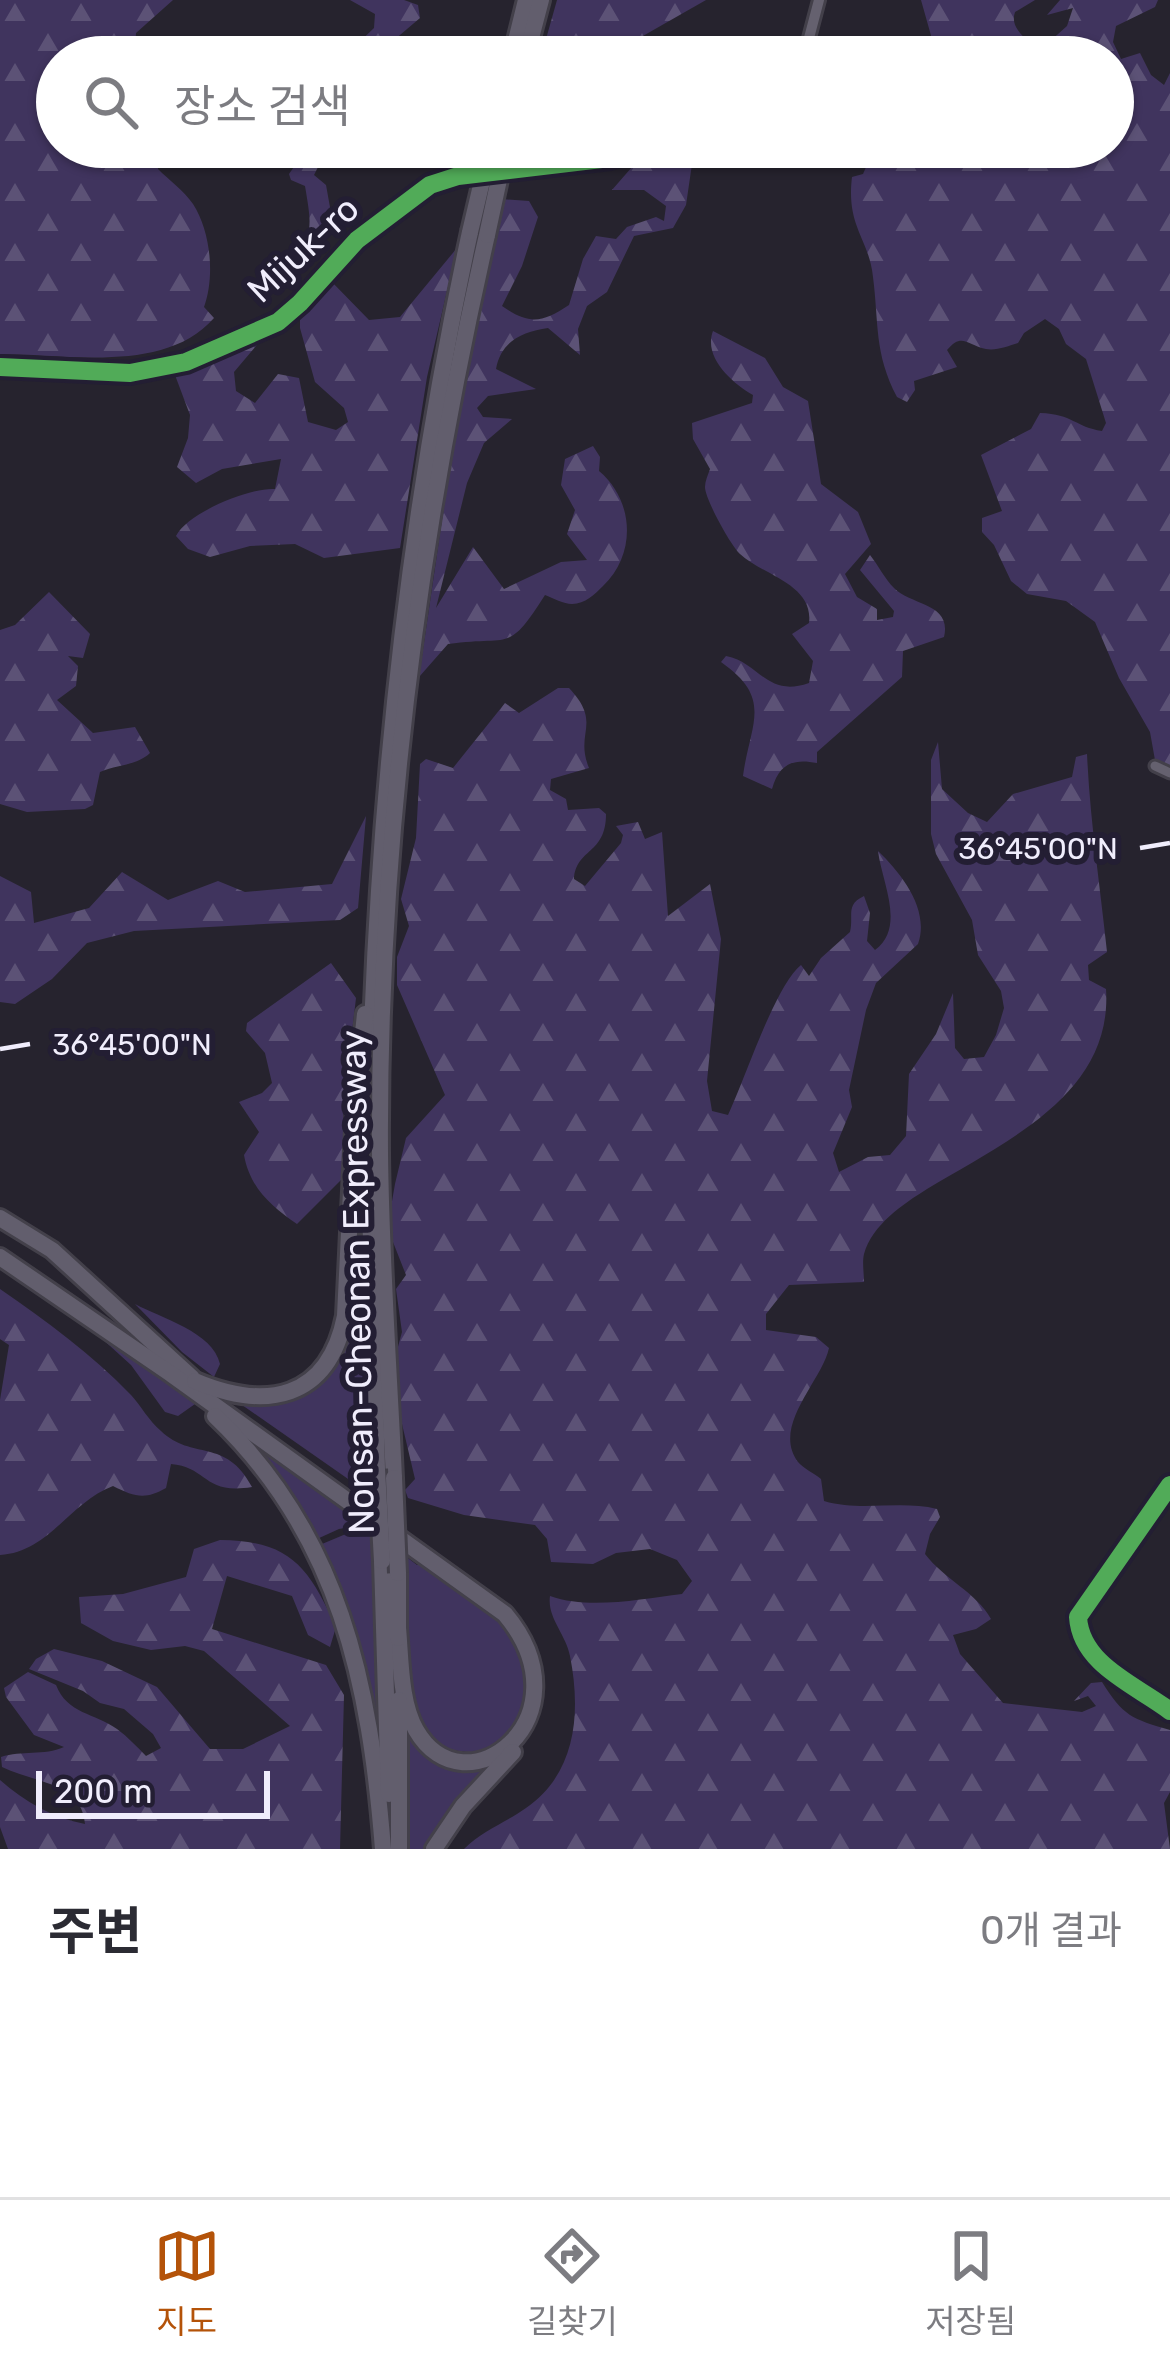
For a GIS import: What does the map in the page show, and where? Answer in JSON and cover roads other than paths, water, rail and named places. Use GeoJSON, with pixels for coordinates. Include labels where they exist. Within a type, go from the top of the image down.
{"type":"FeatureCollection","features":[{"type":"Feature","properties":{"kind":"highway"},"geometry":{"type":"LineString","coordinates":[[525,36],[526,0]]}},
{"type":"Feature","properties":{"kind":"highway"},"geometry":{"type":"LineString","coordinates":[[522,36],[541,0]]}},
{"type":"Feature","properties":{"kind":"highway","name":"Nonsan-Cheonan Expressway"},"geometry":{"type":"LineString","coordinates":[[385,1849],[389,1792],[382,1561],[386,1473],[382,1042],[397,801],[450,399],[487,168]]}},
{"type":"Feature","properties":{"kind":"highway","name":"Nonsan-Cheonan Expressway"},"geometry":{"type":"LineString","coordinates":[[399,1849],[398,1573],[386,1473],[369,1145],[382,814],[410,559],[478,233],[499,168]]}},
{"type":"Feature","properties":{"kind":"highway"},"geometry":{"type":"LineString","coordinates":[[195,1381],[241,1396],[281,1395],[314,1378],[336,1347],[345,1316],[358,1067],[376,923]]}},
{"type":"Feature","properties":{"kind":"highway"},"geometry":{"type":"LineString","coordinates":[[0,1218],[52,1250],[195,1381],[509,1607],[533,1639],[543,1677],[538,1715],[524,1740],[463,1806],[434,1849]]}},
{"type":"Feature","properties":{"kind":"highway"},"geometry":{"type":"LineString","coordinates":[[0,1257],[505,1614],[528,1647],[536,1682],[530,1715],[511,1744],[488,1758],[466,1761],[426,1742],[409,1710],[398,1628]]}},
{"type":"Feature","properties":{"kind":"highway"},"geometry":{"type":"LineString","coordinates":[[170,1374],[267,1474],[320,1561],[365,1693],[385,1849]]}},
{"type":"Feature","properties":{"kind":"street"},"geometry":{"type":"LineString","coordinates":[[810,36],[819,0]]}},
{"type":"Feature","properties":{"kind":"street","name":"Mijuk-ro"},"geometry":{"type":"LineString","coordinates":[[0,367],[130,373],[186,362],[278,322],[357,240],[430,185],[458,176],[526,168]]}},
{"type":"Feature","properties":{"kind":"street"},"geometry":{"type":"LineString","coordinates":[[1155,766],[1170,773]]}},
{"type":"Feature","properties":{"kind":"street"},"geometry":{"type":"LineString","coordinates":[[1170,1485],[1078,1617],[1085,1646],[1120,1678],[1170,1711]]}}]}
